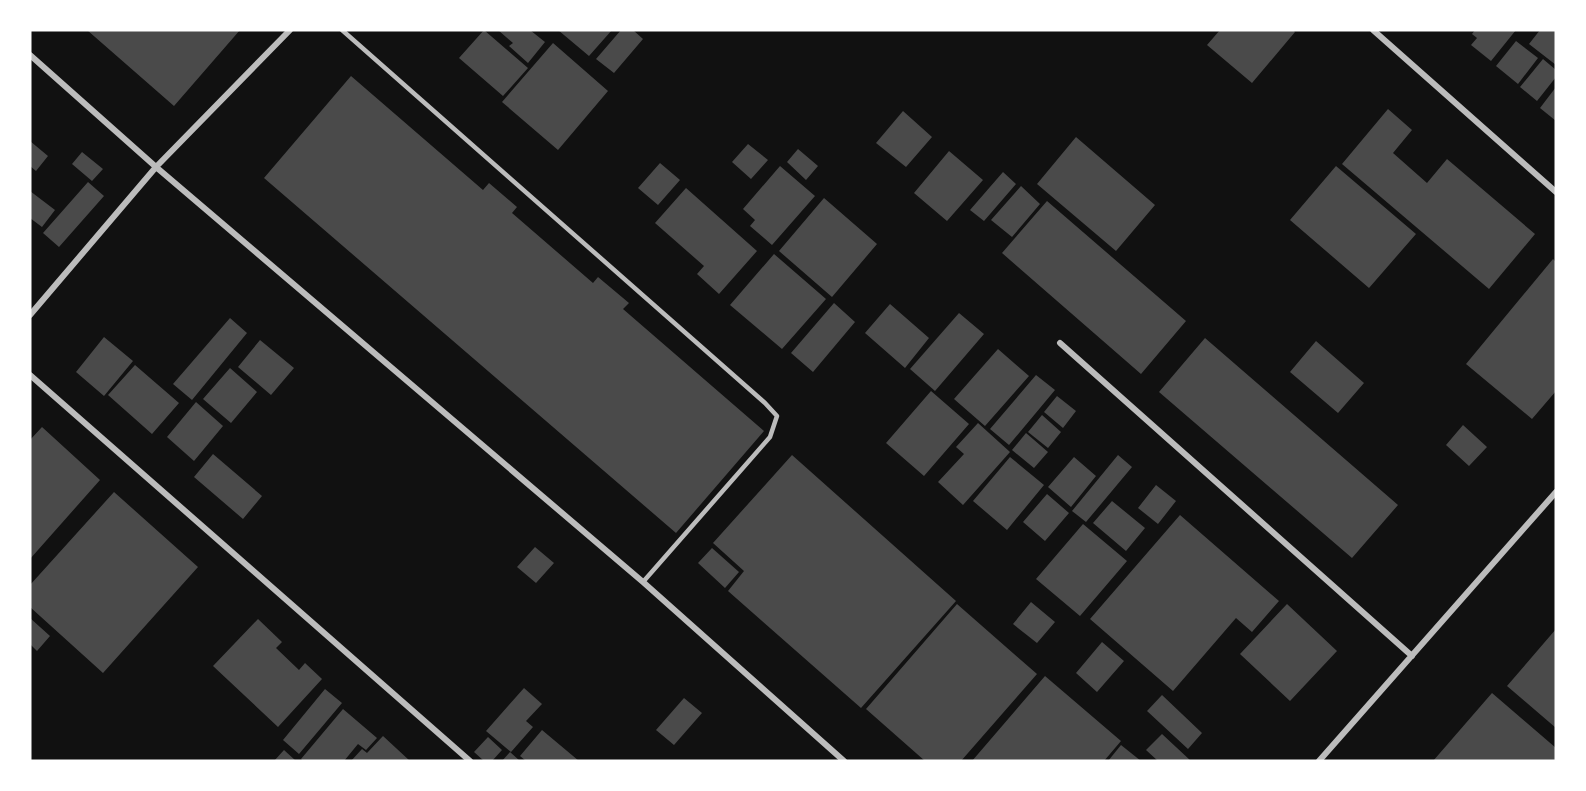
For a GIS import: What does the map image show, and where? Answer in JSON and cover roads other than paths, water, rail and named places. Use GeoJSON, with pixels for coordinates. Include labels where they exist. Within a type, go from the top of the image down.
{"type":"FeatureCollection","features":[{"type":"Feature","properties":{"kind":"street"},"geometry":{"type":"LineString","coordinates":[[30,315],[156,167],[290,30]]}},
{"type":"Feature","properties":{"kind":"street"},"geometry":{"type":"LineString","coordinates":[[1373,30],[1556,192]]}},
{"type":"Feature","properties":{"kind":"street"},"geometry":{"type":"LineString","coordinates":[[30,55],[156,167],[643,582],[844,761]]}},
{"type":"Feature","properties":{"kind":"street"},"geometry":{"type":"LineString","coordinates":[[1060,343],[1412,656]]}},
{"type":"Feature","properties":{"kind":"street"},"geometry":{"type":"LineString","coordinates":[[30,375],[470,761]]}},
{"type":"Feature","properties":{"kind":"street"},"geometry":{"type":"LineString","coordinates":[[1319,761],[1556,492]]}},
{"type":"Feature","properties":{"kind":"lane"},"geometry":{"type":"LineString","coordinates":[[342,30],[777,416],[770,437],[643,582]]}}]}
